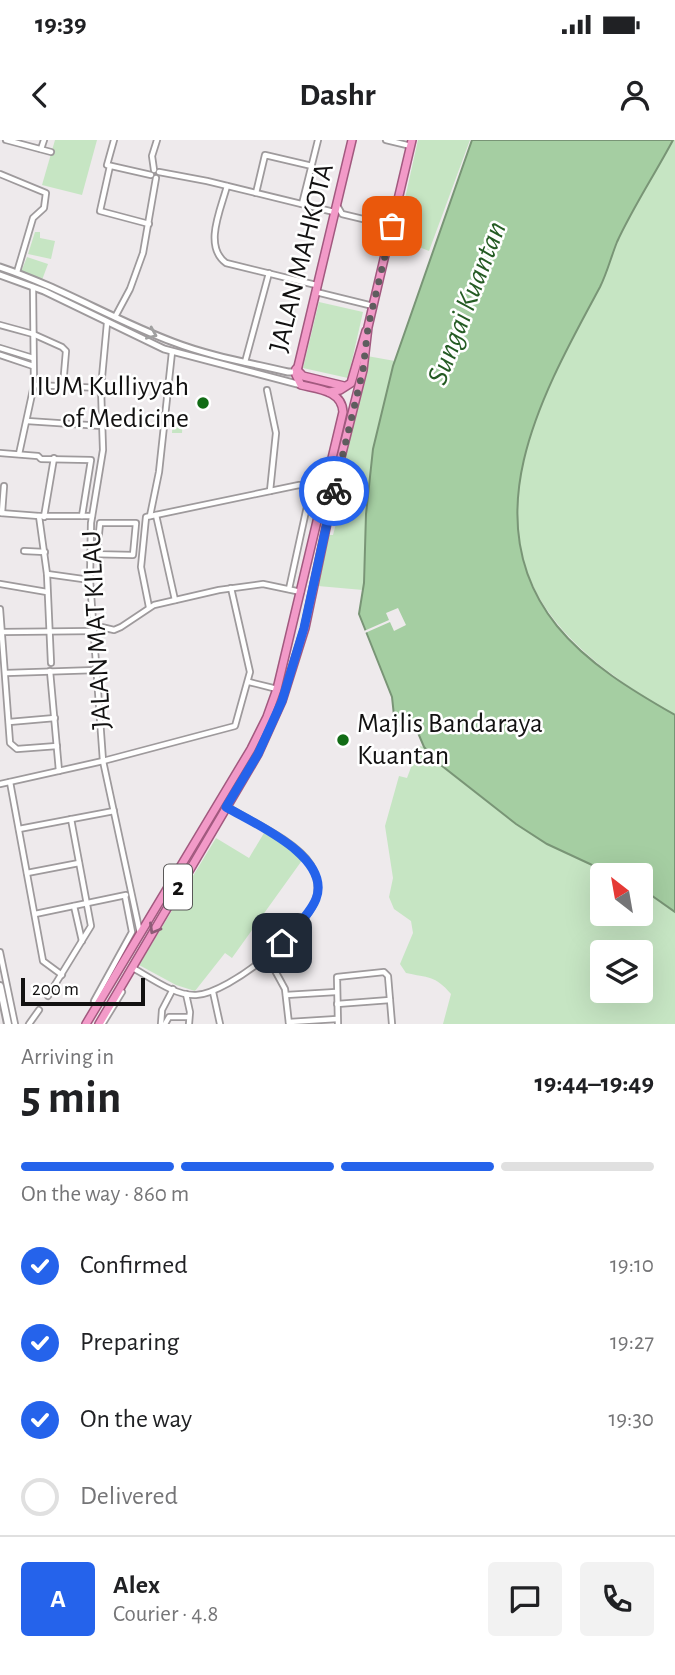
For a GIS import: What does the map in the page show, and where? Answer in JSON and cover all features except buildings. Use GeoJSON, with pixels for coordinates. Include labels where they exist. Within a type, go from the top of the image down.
{"type":"FeatureCollection","features":[{"type":"Feature","properties":{"kind":"highway","name":"JALAN MAHKOTA"},"geometry":{"type":"LineString","coordinates":[[301,385],[296,369],[352,140]]}},
{"type":"Feature","properties":{"kind":"highway","name":"2"},"geometry":{"type":"LineString","coordinates":[[101,1024],[258,754],[278,712],[304,628],[355,402],[368,327],[412,143]]}},
{"type":"Feature","properties":{"kind":"highway"},"geometry":{"type":"LineString","coordinates":[[301,385],[328,392],[348,386],[352,381],[361,342],[368,327]]}},
{"type":"Feature","properties":{"kind":"highway"},"geometry":{"type":"LineString","coordinates":[[296,369],[303,376],[348,386]]}},
{"type":"Feature","properties":{"kind":"highway","name":"2"},"geometry":{"type":"LineString","coordinates":[[86,1024],[122,958],[140,933],[251,749],[267,717],[294,622],[343,407],[339,399],[328,392]]}},
{"type":"Feature","properties":{"kind":"highway"},"geometry":{"type":"LineString","coordinates":[[331,502],[325,488],[336,481]]}},
{"type":"Feature","properties":{"kind":"highway"},"geometry":{"type":"LineString","coordinates":[[294,622],[302,602],[305,599],[309,603]]}},
{"type":"Feature","properties":{"kind":"main road"},"geometry":{"type":"LineString","coordinates":[[0,986],[6,997],[8,1024]]}},
{"type":"Feature","properties":{"kind":"street"},"geometry":{"type":"LineString","coordinates":[[6,140],[51,152]]}},
{"type":"Feature","properties":{"kind":"street"},"geometry":{"type":"LineString","coordinates":[[41,149],[44,140]]}},
{"type":"Feature","properties":{"kind":"street"},"geometry":{"type":"LineString","coordinates":[[114,140],[100,211],[149,223]]}},
{"type":"Feature","properties":{"kind":"street"},"geometry":{"type":"LineString","coordinates":[[115,318],[136,274],[149,223],[155,174],[152,156],[157,140]]}},
{"type":"Feature","properties":{"kind":"street"},"geometry":{"type":"LineString","coordinates":[[302,204],[318,140]]}},
{"type":"Feature","properties":{"kind":"street"},"geometry":{"type":"LineString","coordinates":[[386,140],[412,143]]}},
{"type":"Feature","properties":{"kind":"street"},"geometry":{"type":"LineString","coordinates":[[256,193],[265,155],[312,166]]}},
{"type":"Feature","properties":{"kind":"street"},"geometry":{"type":"LineString","coordinates":[[110,166],[227,186],[335,212]]}},
{"type":"Feature","properties":{"kind":"street"},"geometry":{"type":"LineString","coordinates":[[0,174],[46,193],[44,208],[33,218],[17,272]]}},
{"type":"Feature","properties":{"kind":"street"},"geometry":{"type":"LineString","coordinates":[[227,186],[214,243],[217,255],[226,263],[269,273],[373,306]]}},
{"type":"Feature","properties":{"kind":"street"},"geometry":{"type":"LineString","coordinates":[[337,202],[342,214],[392,226]]}},
{"type":"Feature","properties":{"kind":"street"},"geometry":{"type":"LineString","coordinates":[[0,267],[42,282],[174,343],[288,372],[296,369]]}},
{"type":"Feature","properties":{"kind":"street"},"geometry":{"type":"LineString","coordinates":[[245,362],[269,273]]}},
{"type":"Feature","properties":{"kind":"street"},"geometry":{"type":"LineString","coordinates":[[1,276],[33,287],[172,352],[301,385]]}},
{"type":"Feature","properties":{"kind":"street"},"geometry":{"type":"LineString","coordinates":[[19,454],[34,386],[33,287]]}},
{"type":"Feature","properties":{"kind":"street","name":"JALAN MAT KILAU"},"geometry":{"type":"LineString","coordinates":[[107,323],[101,388],[103,450],[92,516],[90,580],[103,761],[128,895],[140,933]]}},
{"type":"Feature","properties":{"kind":"street"},"geometry":{"type":"LineString","coordinates":[[0,325],[33,334],[62,347],[66,351],[63,386]]}},
{"type":"Feature","properties":{"kind":"street"},"geometry":{"type":"LineString","coordinates":[[0,348],[33,358]]}},
{"type":"Feature","properties":{"kind":"street"},"geometry":{"type":"LineString","coordinates":[[150,516],[159,473],[172,352]]}},
{"type":"Feature","properties":{"kind":"street"},"geometry":{"type":"LineString","coordinates":[[0,355],[33,366]]}},
{"type":"Feature","properties":{"kind":"street"},"geometry":{"type":"LineString","coordinates":[[233,367],[237,364],[236,359]]}},
{"type":"Feature","properties":{"kind":"street"},"geometry":{"type":"LineString","coordinates":[[285,382],[289,378],[288,372]]}},
{"type":"Feature","properties":{"kind":"street"},"geometry":{"type":"LineString","coordinates":[[34,386],[101,388]]}},
{"type":"Feature","properties":{"kind":"street"},"geometry":{"type":"LineString","coordinates":[[267,390],[276,437],[270,491]]}},
{"type":"Feature","properties":{"kind":"street"},"geometry":{"type":"LineString","coordinates":[[27,421],[102,425]]}},
{"type":"Feature","properties":{"kind":"street"},"geometry":{"type":"LineString","coordinates":[[0,453],[54,458],[42,517],[51,663]]}},
{"type":"Feature","properties":{"kind":"street","name":"JALAN MAT KILAU"},"geometry":{"type":"LineString","coordinates":[[54,458],[91,460],[82,516]]}},
{"type":"Feature","properties":{"kind":"street"},"geometry":{"type":"LineString","coordinates":[[149,607],[141,567],[144,519],[299,485],[320,492],[323,498]]}},
{"type":"Feature","properties":{"kind":"street"},"geometry":{"type":"LineString","coordinates":[[4,486],[1,513],[42,517],[92,516]]}},
{"type":"Feature","properties":{"kind":"street"},"geometry":{"type":"LineString","coordinates":[[311,488],[325,488]]}},
{"type":"Feature","properties":{"kind":"street"},"geometry":{"type":"LineString","coordinates":[[296,612],[296,598],[290,590],[311,488]]}},
{"type":"Feature","properties":{"kind":"street"},"geometry":{"type":"LineString","coordinates":[[156,515],[175,600]]}},
{"type":"Feature","properties":{"kind":"street"},"geometry":{"type":"LineString","coordinates":[[89,554],[133,555],[136,523],[100,523],[97,554]]}},
{"type":"Feature","properties":{"kind":"street"},"geometry":{"type":"LineString","coordinates":[[24,551],[45,552]]}},
{"type":"Feature","properties":{"kind":"street"},"geometry":{"type":"LineString","coordinates":[[47,574],[90,580]]}},
{"type":"Feature","properties":{"kind":"street"},"geometry":{"type":"LineString","coordinates":[[0,584],[47,592]]}},
{"type":"Feature","properties":{"kind":"street"},"geometry":{"type":"LineString","coordinates":[[2,632],[93,628],[100,625],[114,630],[121,628],[149,607],[231,588],[263,584],[301,592]]}},
{"type":"Feature","properties":{"kind":"street"},"geometry":{"type":"LineString","coordinates":[[0,784],[232,728],[237,723],[249,682],[250,666],[231,588]]}},
{"type":"Feature","properties":{"kind":"street"},"geometry":{"type":"LineString","coordinates":[[0,609],[11,746],[17,749],[57,746]]}},
{"type":"Feature","properties":{"kind":"street"},"geometry":{"type":"LineString","coordinates":[[6,673],[97,670]]}},
{"type":"Feature","properties":{"kind":"street"},"geometry":{"type":"LineString","coordinates":[[50,671],[59,771]]}},
{"type":"Feature","properties":{"kind":"street"},"geometry":{"type":"LineString","coordinates":[[249,682],[277,689]]}},
{"type":"Feature","properties":{"kind":"street"},"geometry":{"type":"LineString","coordinates":[[9,722],[55,718]]}},
{"type":"Feature","properties":{"kind":"street"},"geometry":{"type":"LineString","coordinates":[[10,782],[43,961],[62,975]]}},
{"type":"Feature","properties":{"kind":"street"},"geometry":{"type":"LineString","coordinates":[[132,968],[186,994],[213,992],[239,978],[267,956],[313,905],[318,893],[312,866],[298,851],[226,807]]}},
{"type":"Feature","properties":{"kind":"street"},"geometry":{"type":"LineString","coordinates":[[19,829],[114,811]]}},
{"type":"Feature","properties":{"kind":"street"},"geometry":{"type":"LineString","coordinates":[[48,996],[91,926],[71,819]]}},
{"type":"Feature","properties":{"kind":"street"},"geometry":{"type":"LineString","coordinates":[[27,873],[79,863]]}},
{"type":"Feature","properties":{"kind":"street"},"geometry":{"type":"LineString","coordinates":[[35,914],[128,895],[132,931],[122,958],[94,1001]]}},
{"type":"Feature","properties":{"kind":"street"},"geometry":{"type":"LineString","coordinates":[[74,906],[82,942]]}},
{"type":"Feature","properties":{"kind":"street"},"geometry":{"type":"LineString","coordinates":[[0,952],[6,997],[15,1024]]}},
{"type":"Feature","properties":{"kind":"street"},"geometry":{"type":"LineString","coordinates":[[267,956],[283,983],[289,1023],[338,1021],[335,979],[339,975],[384,972],[388,976],[392,1024]]}},
{"type":"Feature","properties":{"kind":"street"},"geometry":{"type":"LineString","coordinates":[[163,1024],[162,1010],[173,989]]}},
{"type":"Feature","properties":{"kind":"street"},"geometry":{"type":"LineString","coordinates":[[213,992],[220,1024]]}},
{"type":"Feature","properties":{"kind":"street"},"geometry":{"type":"LineString","coordinates":[[286,995],[336,992]]}},
{"type":"Feature","properties":{"kind":"street"},"geometry":{"type":"LineString","coordinates":[[186,994],[190,1012],[189,1024]]}},
{"type":"Feature","properties":{"kind":"street"},"geometry":{"type":"LineString","coordinates":[[337,1003],[390,1000]]}},
{"type":"Feature","properties":{"kind":"street"},"geometry":{"type":"LineString","coordinates":[[29,1024],[39,1010]]}},
{"type":"Feature","properties":{"kind":"street"},"geometry":{"type":"LineString","coordinates":[[163,1024],[169,1017],[188,1017]]}},
{"type":"Feature","properties":{"kind":"shaded area"},"geometry":{"type":"Polygon","coordinates":[[[55,140],[97,140],[82,195],[42,185],[55,140]]]}},
{"type":"Feature","properties":{"kind":"shaded area"},"geometry":{"type":"Polygon","coordinates":[[[418,140],[470,140],[429,251],[419,247],[421,236],[398,230],[418,140]]]}},
{"type":"Feature","properties":{"kind":"shaded area"},"geometry":{"type":"Polygon","coordinates":[[[670,140],[675,140],[675,715],[626,685],[586,653],[555,620],[532,584],[520,544],[518,500],[526,450],[545,393],[593,298],[622,231],[670,140]]]}},
{"type":"Feature","properties":{"kind":"shaded area"},"geometry":{"type":"Polygon","coordinates":[[[35,232],[40,232],[40,238],[55,241],[51,259],[28,254],[35,232]]]}},
{"type":"Feature","properties":{"kind":"shaded area"},"geometry":{"type":"Polygon","coordinates":[[[27,257],[48,264],[42,280],[21,272],[27,257]]]}},
{"type":"Feature","properties":{"kind":"shaded area"},"geometry":{"type":"Polygon","coordinates":[[[319,302],[363,312],[348,378],[303,368],[319,302]]]}},
{"type":"Feature","properties":{"kind":"shaded area"},"geometry":{"type":"Polygon","coordinates":[[[367,356],[395,361],[373,449],[366,514],[363,590],[318,586],[329,535],[333,535],[345,490],[341,472],[367,356]]]}},
{"type":"Feature","properties":{"kind":"shaded area"},"geometry":{"type":"Polygon","coordinates":[[[173,415],[183,415],[182,433],[172,433],[173,415]]]}},
{"type":"Feature","properties":{"kind":"shaded area"},"geometry":{"type":"Polygon","coordinates":[[[419,746],[424,747],[437,762],[516,824],[558,849],[590,863],[590,926],[653,926],[653,896],[675,912],[675,1024],[443,1024],[451,994],[436,980],[406,973],[400,964],[413,933],[411,921],[394,909],[389,897],[393,878],[385,826],[399,776],[407,778],[419,746]]]}},
{"type":"Feature","properties":{"kind":"shaded area"},"geometry":{"type":"Polygon","coordinates":[[[264,833],[292,849],[303,859],[232,958],[225,953],[195,991],[176,985],[139,965],[216,838],[249,858],[264,833]]]}},
{"type":"Feature","properties":{"kind":"water","name":"Sungai Kuantan"},"geometry":{"type":"Polygon","coordinates":[[[472,140],[673,140],[623,229],[602,282],[539,411],[525,454],[518,498],[519,542],[532,585],[557,626],[597,665],[675,715],[675,912],[653,896],[653,863],[590,864],[547,844],[516,824],[437,762],[424,747],[416,728],[395,725],[392,697],[359,614],[364,583],[366,514],[373,449],[393,366],[472,140]]]}},
{"type":"Feature","properties":{"kind":"pier"},"geometry":{"type":"Polygon","coordinates":[[[398,608],[406,625],[394,631],[390,622],[365,633],[364,631],[389,620],[386,613],[398,608]]]}},
{"type":"Feature","properties":{"kind":"way so far"},"geometry":{"type":"LineString","coordinates":[[334,491],[363,370],[368,327],[392,226]]}},
{"type":"Feature","properties":{"kind":"place","name":"IIUM Kulliyyah of Medicine"},"geometry":{"type":"Point","coordinates":[203,403]}},
{"type":"Feature","properties":{"kind":"place","name":"Majlis Bandaraya Kuantan"},"geometry":{"type":"Point","coordinates":[343,740]}},
{"type":"Feature","properties":{"kind":"route"},"geometry":{"type":"LineString","coordinates":[[282,943],[308,913],[316,899],[318,887],[312,866],[291,846],[226,807],[258,754],[282,701],[304,628],[334,491]]}}]}
